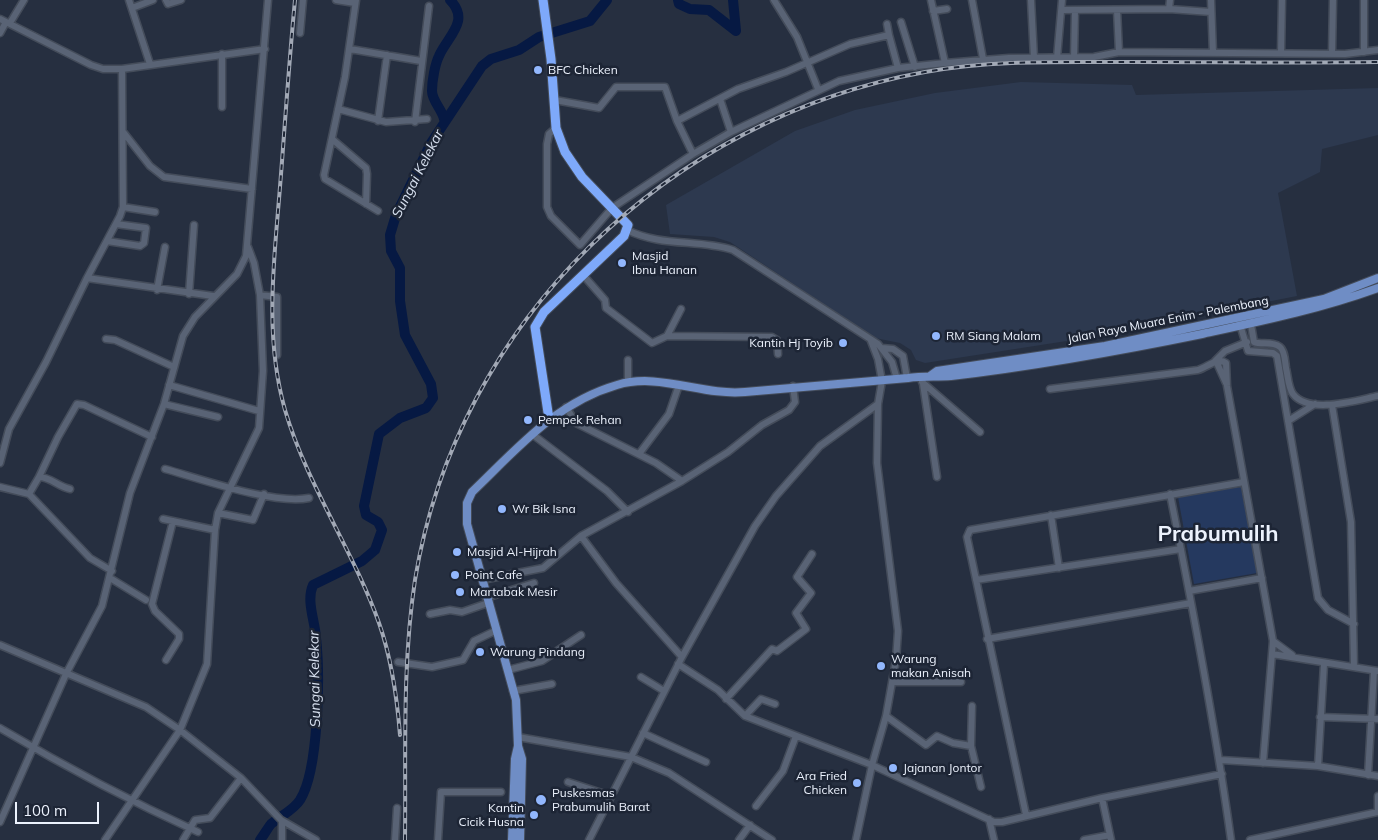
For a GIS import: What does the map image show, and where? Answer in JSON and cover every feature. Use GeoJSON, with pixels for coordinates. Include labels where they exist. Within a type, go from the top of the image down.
{"type":"FeatureCollection","features":[{"type":"Feature","properties":{"kind":"highway"},"geometry":{"type":"LineString","coordinates":[[543,0],[555,100],[556,128],[565,152],[582,177],[628,225],[628,230],[544,312],[535,327],[548,419]]}},
{"type":"Feature","properties":{"kind":"main road","name":"Jalan Raya Muara Enim - Palembang"},"geometry":{"type":"LineString","coordinates":[[520,840],[522,759],[518,742],[513,692],[495,631],[466,517],[468,498],[548,419],[566,407],[589,395],[628,382],[645,381],[720,392],[742,392],[793,386],[925,378],[937,371],[1105,346],[1239,322],[1324,299],[1378,278]]}},
{"type":"Feature","properties":{"kind":"main road","name":"Jalan Raya Muara Enim - Palembang"},"geometry":{"type":"LineString","coordinates":[[1250,319],[1330,305],[1378,288]]}},
{"type":"Feature","properties":{"kind":"main road","name":"Jalan Raya Muara Enim - Palembang"},"geometry":{"type":"LineString","coordinates":[[512,840],[515,759],[518,742]]}},
{"type":"Feature","properties":{"kind":"street"},"geometry":{"type":"LineString","coordinates":[[0,33],[5,21],[24,0]]}},
{"type":"Feature","properties":{"kind":"street"},"geometry":{"type":"LineString","coordinates":[[129,0],[150,64]]}},
{"type":"Feature","properties":{"kind":"street"},"geometry":{"type":"LineString","coordinates":[[132,8],[153,0]]}},
{"type":"Feature","properties":{"kind":"street"},"geometry":{"type":"LineString","coordinates":[[166,0],[168,4],[181,0]]}},
{"type":"Feature","properties":{"kind":"street"},"geometry":{"type":"LineString","coordinates":[[0,822],[66,674],[102,606],[130,493],[164,404],[188,325],[213,296],[237,274],[243,264],[247,246],[268,0]]}},
{"type":"Feature","properties":{"kind":"street"},"geometry":{"type":"LineString","coordinates":[[300,33],[303,0]]}},
{"type":"Feature","properties":{"kind":"street"},"geometry":{"type":"LineString","coordinates":[[336,0],[356,2],[350,49],[324,177],[378,211]]}},
{"type":"Feature","properties":{"kind":"street"},"geometry":{"type":"LineString","coordinates":[[774,0],[797,37],[818,89]]}},
{"type":"Feature","properties":{"kind":"street"},"geometry":{"type":"LineString","coordinates":[[931,0],[945,63]]}},
{"type":"Feature","properties":{"kind":"street"},"geometry":{"type":"LineString","coordinates":[[972,0],[983,59]]}},
{"type":"Feature","properties":{"kind":"street"},"geometry":{"type":"LineString","coordinates":[[1031,0],[1034,58]]}},
{"type":"Feature","properties":{"kind":"street"},"geometry":{"type":"LineString","coordinates":[[1057,58],[1062,0]]}},
{"type":"Feature","properties":{"kind":"street"},"geometry":{"type":"LineString","coordinates":[[1169,9],[1170,0]]}},
{"type":"Feature","properties":{"kind":"street"},"geometry":{"type":"LineString","coordinates":[[1211,0],[1213,53]]}},
{"type":"Feature","properties":{"kind":"street"},"geometry":{"type":"LineString","coordinates":[[1281,53],[1282,0]]}},
{"type":"Feature","properties":{"kind":"street"},"geometry":{"type":"LineString","coordinates":[[1332,54],[1333,0]]}},
{"type":"Feature","properties":{"kind":"street"},"geometry":{"type":"LineString","coordinates":[[1364,0],[1364,52]]}},
{"type":"Feature","properties":{"kind":"street"},"geometry":{"type":"LineString","coordinates":[[415,122],[429,6]]}},
{"type":"Feature","properties":{"kind":"street"},"geometry":{"type":"LineString","coordinates":[[933,11],[946,9]]}},
{"type":"Feature","properties":{"kind":"street"},"geometry":{"type":"LineString","coordinates":[[1062,10],[1169,9],[1211,12]]}},
{"type":"Feature","properties":{"kind":"street"},"geometry":{"type":"LineString","coordinates":[[1117,10],[1119,52]]}},
{"type":"Feature","properties":{"kind":"street"},"geometry":{"type":"LineString","coordinates":[[1074,58],[1075,11]]}},
{"type":"Feature","properties":{"kind":"street"},"geometry":{"type":"LineString","coordinates":[[5,21],[91,65],[103,68],[122,69],[265,49]]}},
{"type":"Feature","properties":{"kind":"street"},"geometry":{"type":"LineString","coordinates":[[901,22],[915,67]]}},
{"type":"Feature","properties":{"kind":"street"},"geometry":{"type":"LineString","coordinates":[[887,24],[898,68]]}},
{"type":"Feature","properties":{"kind":"street"},"geometry":{"type":"LineString","coordinates":[[677,121],[738,89],[850,44],[889,35]]}},
{"type":"Feature","properties":{"kind":"street"},"geometry":{"type":"LineString","coordinates":[[350,49],[421,61]]}},
{"type":"Feature","properties":{"kind":"street"},"geometry":{"type":"LineString","coordinates":[[556,128],[549,134],[547,144],[547,207],[551,216],[580,245],[612,208],[693,154],[731,132],[818,89],[839,81],[898,68],[983,59],[1074,58],[1119,52],[1332,54],[1378,50]]}},
{"type":"Feature","properties":{"kind":"street"},"geometry":{"type":"LineString","coordinates":[[222,54],[222,107]]}},
{"type":"Feature","properties":{"kind":"street"},"geometry":{"type":"LineString","coordinates":[[378,121],[387,55]]}},
{"type":"Feature","properties":{"kind":"street"},"geometry":{"type":"LineString","coordinates":[[0,463],[9,429],[46,362],[123,207],[124,133],[122,69]]}},
{"type":"Feature","properties":{"kind":"street"},"geometry":{"type":"LineString","coordinates":[[555,100],[599,108],[616,87],[665,87],[677,121],[693,154]]}},
{"type":"Feature","properties":{"kind":"street"},"geometry":{"type":"LineString","coordinates":[[720,99],[731,132]]}},
{"type":"Feature","properties":{"kind":"street"},"geometry":{"type":"LineString","coordinates":[[338,109],[378,121],[415,122],[427,119]]}},
{"type":"Feature","properties":{"kind":"street"},"geometry":{"type":"LineString","coordinates":[[124,133],[150,166],[164,177],[252,189]]}},
{"type":"Feature","properties":{"kind":"street"},"geometry":{"type":"LineString","coordinates":[[332,139],[366,168],[368,174],[366,204]]}},
{"type":"Feature","properties":{"kind":"street"},"geometry":{"type":"LineString","coordinates":[[123,207],[155,212]]}},
{"type":"Feature","properties":{"kind":"street"},"geometry":{"type":"LineString","coordinates":[[107,242],[140,246],[144,243],[146,228],[116,224]]}},
{"type":"Feature","properties":{"kind":"street"},"geometry":{"type":"LineString","coordinates":[[189,294],[194,225]]}},
{"type":"Feature","properties":{"kind":"street"},"geometry":{"type":"LineString","coordinates":[[628,230],[650,240],[706,243],[733,250],[772,273],[882,348],[892,362],[897,379]]}},
{"type":"Feature","properties":{"kind":"street"},"geometry":{"type":"LineString","coordinates":[[105,840],[180,730],[207,664],[215,530],[218,513],[248,448],[256,436],[263,370],[260,295],[254,263],[247,246]]}},
{"type":"Feature","properties":{"kind":"street"},"geometry":{"type":"LineString","coordinates":[[157,290],[165,248]]}},
{"type":"Feature","properties":{"kind":"street"},"geometry":{"type":"LineString","coordinates":[[583,275],[605,300],[606,308],[640,336],[652,343],[666,336],[776,338],[778,354]]}},
{"type":"Feature","properties":{"kind":"street"},"geometry":{"type":"LineString","coordinates":[[87,278],[157,290],[213,296]]}},
{"type":"Feature","properties":{"kind":"street"},"geometry":{"type":"LineString","coordinates":[[260,295],[277,297],[277,355]]}},
{"type":"Feature","properties":{"kind":"street"},"geometry":{"type":"LineString","coordinates":[[666,336],[681,309]]}},
{"type":"Feature","properties":{"kind":"street"},"geometry":{"type":"LineString","coordinates":[[1250,319],[1253,340],[1256,344],[1280,347],[1293,394],[1301,400],[1315,404],[1332,405],[1378,396]]}},
{"type":"Feature","properties":{"kind":"street"},"geometry":{"type":"LineString","coordinates":[[1239,322],[1248,351],[1273,353],[1277,356],[1318,598],[1328,610],[1354,624]]}},
{"type":"Feature","properties":{"kind":"street"},"geometry":{"type":"LineString","coordinates":[[106,339],[115,340],[174,367]]}},
{"type":"Feature","properties":{"kind":"street"},"geometry":{"type":"LineString","coordinates":[[1050,390],[1198,370],[1216,361],[1225,351],[1253,340]]}},
{"type":"Feature","properties":{"kind":"street"},"geometry":{"type":"LineString","coordinates":[[856,840],[872,765],[886,716],[898,631],[877,463],[878,404],[882,381],[878,359],[870,341]]}},
{"type":"Feature","properties":{"kind":"street"},"geometry":{"type":"LineString","coordinates":[[882,348],[893,348],[903,356],[908,378]]}},
{"type":"Feature","properties":{"kind":"street"},"geometry":{"type":"LineString","coordinates":[[628,360],[628,382]]}},
{"type":"Feature","properties":{"kind":"street"},"geometry":{"type":"LineString","coordinates":[[1216,361],[1226,383],[1273,641],[1263,763]]}},
{"type":"Feature","properties":{"kind":"street"},"geometry":{"type":"LineString","coordinates":[[925,378],[980,432]]}},
{"type":"Feature","properties":{"kind":"street"},"geometry":{"type":"LineString","coordinates":[[925,378],[937,477]]}},
{"type":"Feature","properties":{"kind":"street"},"geometry":{"type":"LineString","coordinates":[[639,454],[669,414],[680,385]]}},
{"type":"Feature","properties":{"kind":"street"},"geometry":{"type":"LineString","coordinates":[[169,386],[259,411]]}},
{"type":"Feature","properties":{"kind":"street"},"geometry":{"type":"LineString","coordinates":[[482,580],[543,568],[581,536],[682,481],[728,452],[762,425],[789,410],[794,402],[793,386]]}},
{"type":"Feature","properties":{"kind":"street"},"geometry":{"type":"LineString","coordinates":[[30,494],[58,437],[77,404],[84,405],[152,437]]}},
{"type":"Feature","properties":{"kind":"street"},"geometry":{"type":"LineString","coordinates":[[164,404],[218,417]]}},
{"type":"Feature","properties":{"kind":"street"},"geometry":{"type":"LineString","coordinates":[[589,840],[680,660],[755,526],[776,496],[820,446],[878,404]]}},
{"type":"Feature","properties":{"kind":"street"},"geometry":{"type":"LineString","coordinates":[[1288,421],[1315,404]]}},
{"type":"Feature","properties":{"kind":"street"},"geometry":{"type":"LineString","coordinates":[[1332,405],[1351,522],[1354,667]]}},
{"type":"Feature","properties":{"kind":"street"},"geometry":{"type":"LineString","coordinates":[[566,407],[576,423],[656,463],[682,481]]}},
{"type":"Feature","properties":{"kind":"street"},"geometry":{"type":"LineString","coordinates":[[532,434],[607,490],[628,512]]}},
{"type":"Feature","properties":{"kind":"street"},"geometry":{"type":"LineString","coordinates":[[165,469],[230,487],[264,494],[296,500],[309,498]]}},
{"type":"Feature","properties":{"kind":"street"},"geometry":{"type":"LineString","coordinates":[[39,477],[47,478],[57,485],[70,489]]}},
{"type":"Feature","properties":{"kind":"street"},"geometry":{"type":"LineString","coordinates":[[1026,816],[987,639],[967,537],[970,530],[1244,482]]}},
{"type":"Feature","properties":{"kind":"street"},"geometry":{"type":"LineString","coordinates":[[0,487],[30,494],[90,558],[146,600]]}},
{"type":"Feature","properties":{"kind":"street"},"geometry":{"type":"LineString","coordinates":[[218,513],[254,520],[264,494]]}},
{"type":"Feature","properties":{"kind":"street"},"geometry":{"type":"LineString","coordinates":[[1170,494],[1210,716],[1221,760],[1231,840]]}},
{"type":"Feature","properties":{"kind":"street"},"geometry":{"type":"LineString","coordinates":[[1051,515],[1059,568]]}},
{"type":"Feature","properties":{"kind":"street"},"geometry":{"type":"LineString","coordinates":[[163,519],[215,530]]}},
{"type":"Feature","properties":{"kind":"street"},"geometry":{"type":"LineString","coordinates":[[166,660],[179,638],[179,634],[155,611],[152,604],[173,521]]}},
{"type":"Feature","properties":{"kind":"street"},"geometry":{"type":"LineString","coordinates":[[581,536],[616,583],[680,660],[718,690],[745,716],[872,765],[989,819],[1002,822],[1102,798],[1222,774]]}},
{"type":"Feature","properties":{"kind":"street"},"geometry":{"type":"LineString","coordinates":[[976,580],[1181,549]]}},
{"type":"Feature","properties":{"kind":"street"},"geometry":{"type":"LineString","coordinates":[[726,699],[772,649],[777,651],[806,629],[796,613],[812,593],[797,577],[812,554]]}},
{"type":"Feature","properties":{"kind":"street"},"geometry":{"type":"LineString","coordinates":[[1189,591],[1262,578]]}},
{"type":"Feature","properties":{"kind":"street"},"geometry":{"type":"LineString","coordinates":[[430,614],[450,610],[462,612],[487,600],[534,583]]}},
{"type":"Feature","properties":{"kind":"street"},"geometry":{"type":"LineString","coordinates":[[987,639],[1191,604]]}},
{"type":"Feature","properties":{"kind":"street"},"geometry":{"type":"LineString","coordinates":[[398,662],[432,668],[463,660],[474,641],[495,631]]}},
{"type":"Feature","properties":{"kind":"street"},"geometry":{"type":"LineString","coordinates":[[508,670],[542,661],[581,635]]}},
{"type":"Feature","properties":{"kind":"street"},"geometry":{"type":"LineString","coordinates":[[1273,641],[1298,658]]}},
{"type":"Feature","properties":{"kind":"street"},"geometry":{"type":"LineString","coordinates":[[0,644],[146,707],[180,730],[241,778],[279,818],[316,840]]}},
{"type":"Feature","properties":{"kind":"street"},"geometry":{"type":"LineString","coordinates":[[1272,654],[1376,671],[1370,718],[1368,775]]}},
{"type":"Feature","properties":{"kind":"street"},"geometry":{"type":"LineString","coordinates":[[1318,766],[1324,664]]}},
{"type":"Feature","properties":{"kind":"street"},"geometry":{"type":"LineString","coordinates":[[641,677],[664,691]]}},
{"type":"Feature","properties":{"kind":"street"},"geometry":{"type":"LineString","coordinates":[[892,682],[961,682]]}},
{"type":"Feature","properties":{"kind":"street"},"geometry":{"type":"LineString","coordinates":[[513,692],[552,684]]}},
{"type":"Feature","properties":{"kind":"street"},"geometry":{"type":"LineString","coordinates":[[745,716],[761,698],[775,704]]}},
{"type":"Feature","properties":{"kind":"street"},"geometry":{"type":"LineString","coordinates":[[972,706],[970,746],[981,787]]}},
{"type":"Feature","properties":{"kind":"street"},"geometry":{"type":"LineString","coordinates":[[886,716],[926,745],[937,736],[953,743],[970,746]]}},
{"type":"Feature","properties":{"kind":"street"},"geometry":{"type":"LineString","coordinates":[[1320,717],[1378,719]]}},
{"type":"Feature","properties":{"kind":"street"},"geometry":{"type":"LineString","coordinates":[[0,728],[34,749],[198,832]]}},
{"type":"Feature","properties":{"kind":"street"},"geometry":{"type":"LineString","coordinates":[[643,733],[706,762]]}},
{"type":"Feature","properties":{"kind":"street"},"geometry":{"type":"LineString","coordinates":[[756,806],[783,771],[796,736]]}},
{"type":"Feature","properties":{"kind":"street"},"geometry":{"type":"LineString","coordinates":[[518,742],[631,757],[669,773],[772,840]]}},
{"type":"Feature","properties":{"kind":"street"},"geometry":{"type":"LineString","coordinates":[[1221,760],[1318,766],[1378,776]]}},
{"type":"Feature","properties":{"kind":"street"},"geometry":{"type":"LineString","coordinates":[[183,840],[196,819],[210,818],[241,778]]}},
{"type":"Feature","properties":{"kind":"street"},"geometry":{"type":"LineString","coordinates":[[568,782],[611,796]]}},
{"type":"Feature","properties":{"kind":"street"},"geometry":{"type":"LineString","coordinates":[[438,840],[441,792],[484,794],[501,792]]}},
{"type":"Feature","properties":{"kind":"street"},"geometry":{"type":"LineString","coordinates":[[1250,840],[1378,812],[1378,796]]}},
{"type":"Feature","properties":{"kind":"street"},"geometry":{"type":"LineString","coordinates":[[1084,840],[1110,837],[1102,798]]}},
{"type":"Feature","properties":{"kind":"street"},"geometry":{"type":"LineString","coordinates":[[395,840],[396,808]]}},
{"type":"Feature","properties":{"kind":"street"},"geometry":{"type":"LineString","coordinates":[[279,818],[282,840]]}},
{"type":"Feature","properties":{"kind":"street"},"geometry":{"type":"LineString","coordinates":[[989,819],[994,840]]}},
{"type":"Feature","properties":{"kind":"street"},"geometry":{"type":"LineString","coordinates":[[740,840],[750,825]]}},
{"type":"Feature","properties":{"kind":"shaded area"},"geometry":{"type":"Polygon","coordinates":[[[1021,82],[1132,85],[1136,95],[1378,88],[1378,135],[1322,149],[1320,172],[1278,193],[1297,296],[1073,340],[925,363],[916,360],[911,350],[900,343],[875,338],[730,242],[714,237],[670,234],[666,205],[795,131],[855,110],[935,93],[1021,82]]]}},
{"type":"Feature","properties":{"kind":"shaded area"},"geometry":{"type":"Polygon","coordinates":[[[1241,487],[1257,573],[1194,584],[1178,497],[1241,487]]]}},
{"type":"Feature","properties":{"kind":"waterway"},"geometry":{"type":"LineString","coordinates":[[444,119],[432,95],[432,87],[438,59],[458,22],[456,8],[450,0]]}},
{"type":"Feature","properties":{"kind":"waterway","name":"Sungai Kelekar"},"geometry":{"type":"LineString","coordinates":[[260,840],[271,824],[291,810],[300,800],[311,767],[318,697],[317,654],[310,598],[313,585],[362,561],[375,550],[382,530],[378,522],[366,515],[364,506],[379,434],[400,418],[426,408],[433,398],[431,384],[405,335],[400,301],[400,268],[391,251],[390,235],[396,215],[431,143],[482,66],[491,59],[519,50],[539,37],[590,21],[607,0]]}},
{"type":"Feature","properties":{"kind":"waterway","name":"Sungai Kelekar"},"geometry":{"type":"LineString","coordinates":[[678,0],[679,4],[690,9],[709,10],[736,31],[733,0]]}},
{"type":"Feature","properties":{"kind":"railway"},"geometry":{"type":"LineString","coordinates":[[295,0],[273,271],[272,299],[275,354],[285,410],[294,438],[305,465],[356,569],[379,623],[393,679],[400,735]]}},
{"type":"Feature","properties":{"kind":"railway"},"geometry":{"type":"LineString","coordinates":[[405,840],[406,677],[411,612],[415,580],[439,486],[477,398],[528,318],[590,246],[663,185],[744,134],[832,96],[925,72],[975,65],[1025,62],[1378,62]]}},
{"type":"Feature","properties":{"kind":"place","name":"BFC Chicken"},"geometry":{"type":"Point","coordinates":[538,70]}},
{"type":"Feature","properties":{"kind":"place","name":"Masjid Ibnu Hanan"},"geometry":{"type":"Point","coordinates":[622,263]}},
{"type":"Feature","properties":{"kind":"place","name":"RM Siang Malam"},"geometry":{"type":"Point","coordinates":[936,336]}},
{"type":"Feature","properties":{"kind":"place","name":"Kantin Hj Toyib"},"geometry":{"type":"Point","coordinates":[843,343]}},
{"type":"Feature","properties":{"kind":"place","name":"Pempek Rehan"},"geometry":{"type":"Point","coordinates":[528,420]}},
{"type":"Feature","properties":{"kind":"place","name":"Wr Bik Isna"},"geometry":{"type":"Point","coordinates":[502,509]}},
{"type":"Feature","properties":{"kind":"place","name":"Masjid Al-Hijrah"},"geometry":{"type":"Point","coordinates":[457,552]}},
{"type":"Feature","properties":{"kind":"place","name":"Point Cafe"},"geometry":{"type":"Point","coordinates":[455,575]}},
{"type":"Feature","properties":{"kind":"place","name":"Martabak Mesir"},"geometry":{"type":"Point","coordinates":[460,592]}},
{"type":"Feature","properties":{"kind":"place","name":"Warung Pindang"},"geometry":{"type":"Point","coordinates":[480,652]}},
{"type":"Feature","properties":{"kind":"place","name":"Warung makan Anisah"},"geometry":{"type":"Point","coordinates":[881,666]}},
{"type":"Feature","properties":{"kind":"place","name":"Jajanan Jontor"},"geometry":{"type":"Point","coordinates":[893,768]}},
{"type":"Feature","properties":{"kind":"place","name":"Ara Fried Chicken"},"geometry":{"type":"Point","coordinates":[857,783]}},
{"type":"Feature","properties":{"kind":"place","name":"Puskesmas Prabumulih Barat"},"geometry":{"type":"Point","coordinates":[541,800]}},
{"type":"Feature","properties":{"kind":"place","name":"Kantin Cicik Husna"},"geometry":{"type":"Point","coordinates":[534,815]}},
{"type":"Feature","properties":{"kind":"district","name":"Prabumulih"},"geometry":{"type":"Point","coordinates":[1218,534]}}]}
